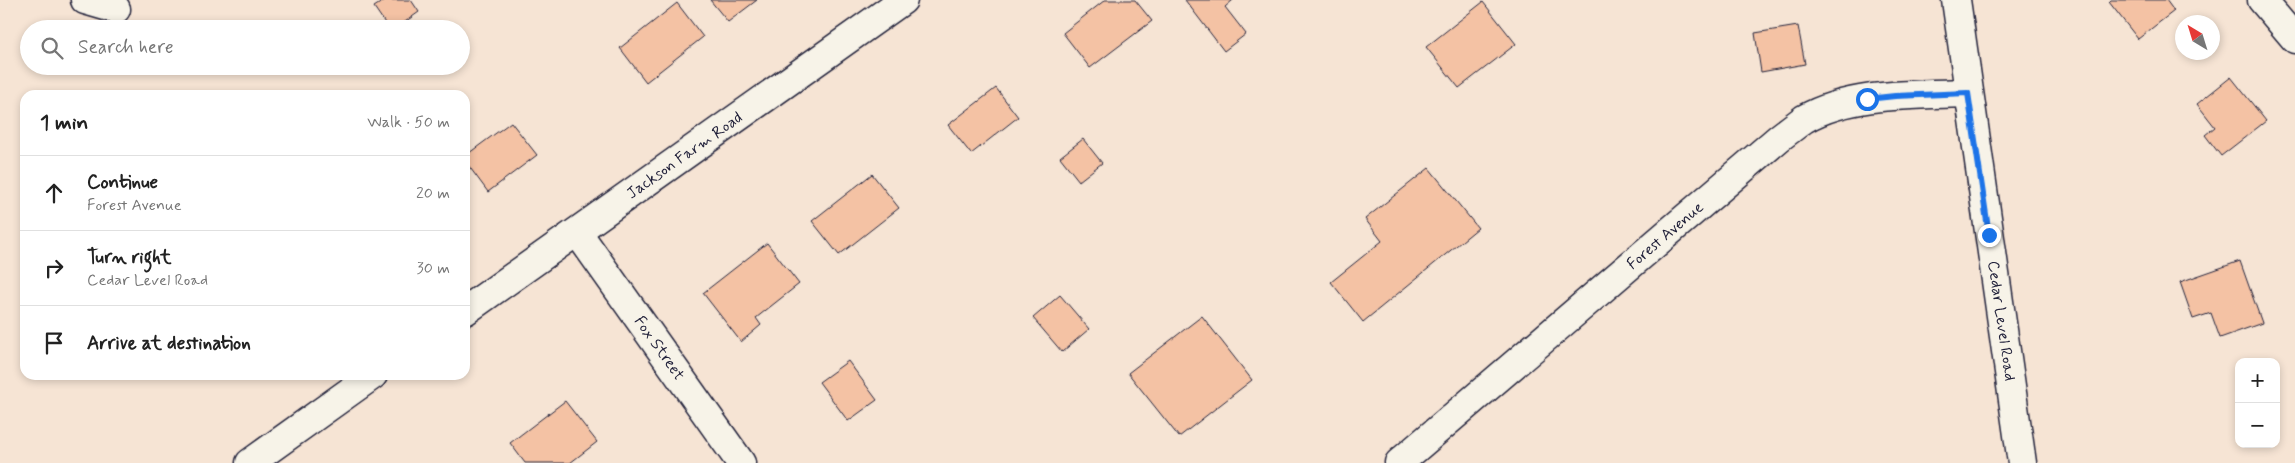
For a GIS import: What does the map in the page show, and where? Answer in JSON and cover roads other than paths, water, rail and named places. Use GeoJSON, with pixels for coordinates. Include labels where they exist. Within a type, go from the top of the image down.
{"type":"FeatureCollection","features":[{"type":"Feature","properties":{"kind":"street"},"geometry":{"type":"LineString","coordinates":[[85,0],[116,9]]}},
{"type":"Feature","properties":{"kind":"street","name":"Jackson Farm Road"},"geometry":{"type":"LineString","coordinates":[[470,308],[578,233],[903,0]]}},
{"type":"Feature","properties":{"kind":"street","name":"Cedar Level Road"},"geometry":{"type":"LineString","coordinates":[[1956,0],[2022,463]]}},
{"type":"Feature","properties":{"kind":"street"},"geometry":{"type":"LineString","coordinates":[[2262,0],[2295,40]]}},
{"type":"Feature","properties":{"kind":"street","name":"Forest Avenue"},"geometry":{"type":"LineString","coordinates":[[1399,463],[1779,138],[1805,119],[1828,109],[1867,99],[1968,93]]}},
{"type":"Feature","properties":{"kind":"street","name":"Fox Street"},"geometry":{"type":"LineString","coordinates":[[578,233],[741,463]]}},
{"type":"Feature","properties":{"kind":"street"},"geometry":{"type":"LineString","coordinates":[[250,463],[366,380]]}}]}
